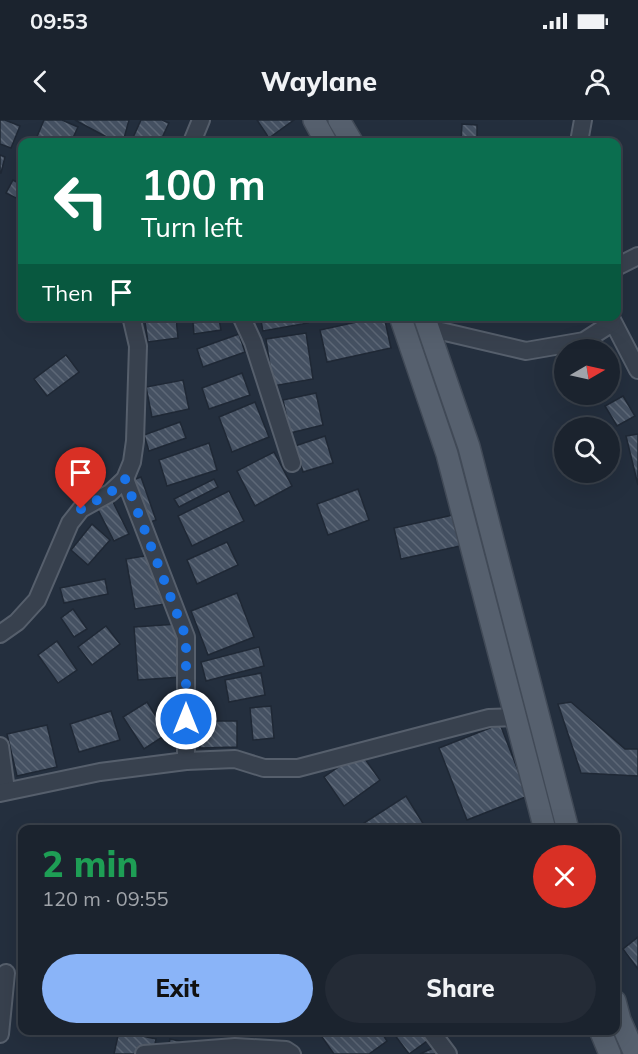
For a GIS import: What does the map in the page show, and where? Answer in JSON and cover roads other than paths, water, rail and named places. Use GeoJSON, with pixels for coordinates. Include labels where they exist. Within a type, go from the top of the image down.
{"type":"FeatureCollection","features":[{"type":"Feature","properties":{"kind":"main road"},"geometry":{"type":"LineString","coordinates":[[314,120],[324,138]]}},
{"type":"Feature","properties":{"kind":"main road"},"geometry":{"type":"LineString","coordinates":[[339,120],[350,138]]}},
{"type":"Feature","properties":{"kind":"main road"},"geometry":{"type":"LineString","coordinates":[[402,321],[447,454],[544,825]]}},
{"type":"Feature","properties":{"kind":"main road"},"geometry":{"type":"LineString","coordinates":[[426,322],[469,447],[567,825]]}},
{"type":"Feature","properties":{"kind":"main road"},"geometry":{"type":"LineString","coordinates":[[620,1020],[635,1054]]}},
{"type":"Feature","properties":{"kind":"main road"},"geometry":{"type":"LineString","coordinates":[[602,1035],[610,1054]]}},
{"type":"Feature","properties":{"kind":"street"},"geometry":{"type":"LineString","coordinates":[[580,138],[583,120]]}},
{"type":"Feature","properties":{"kind":"street"},"geometry":{"type":"LineString","coordinates":[[193,138],[197,122]]}},
{"type":"Feature","properties":{"kind":"street"},"geometry":{"type":"LineString","coordinates":[[621,264],[638,256]]}},
{"type":"Feature","properties":{"kind":"street"},"geometry":{"type":"LineString","coordinates":[[0,634],[17,622],[37,600],[70,523],[81,509],[110,493],[125,479],[132,462],[135,441],[138,346],[132,321]]}},
{"type":"Feature","properties":{"kind":"street"},"geometry":{"type":"LineString","coordinates":[[243,321],[253,342],[292,463]]}},
{"type":"Feature","properties":{"kind":"street"},"geometry":{"type":"LineString","coordinates":[[426,322],[526,351],[584,341],[610,321]]}},
{"type":"Feature","properties":{"kind":"street"},"geometry":{"type":"LineString","coordinates":[[612,321],[638,370]]}},
{"type":"Feature","properties":{"kind":"street"},"geometry":{"type":"LineString","coordinates":[[125,479],[186,637],[186,761]]}},
{"type":"Feature","properties":{"kind":"street"},"geometry":{"type":"LineString","coordinates":[[0,746],[3,791],[100,772],[186,761],[235,759],[264,768],[298,768],[478,720],[515,717]]}},
{"type":"Feature","properties":{"kind":"street"},"geometry":{"type":"LineString","coordinates":[[0,1034],[10,973]]}},
{"type":"Feature","properties":{"kind":"street"},"geometry":{"type":"LineString","coordinates":[[434,1035],[448,1054]]}},
{"type":"Feature","properties":{"kind":"street"},"geometry":{"type":"LineString","coordinates":[[144,1054],[235,1047],[286,1050],[292,1054]]}}]}
